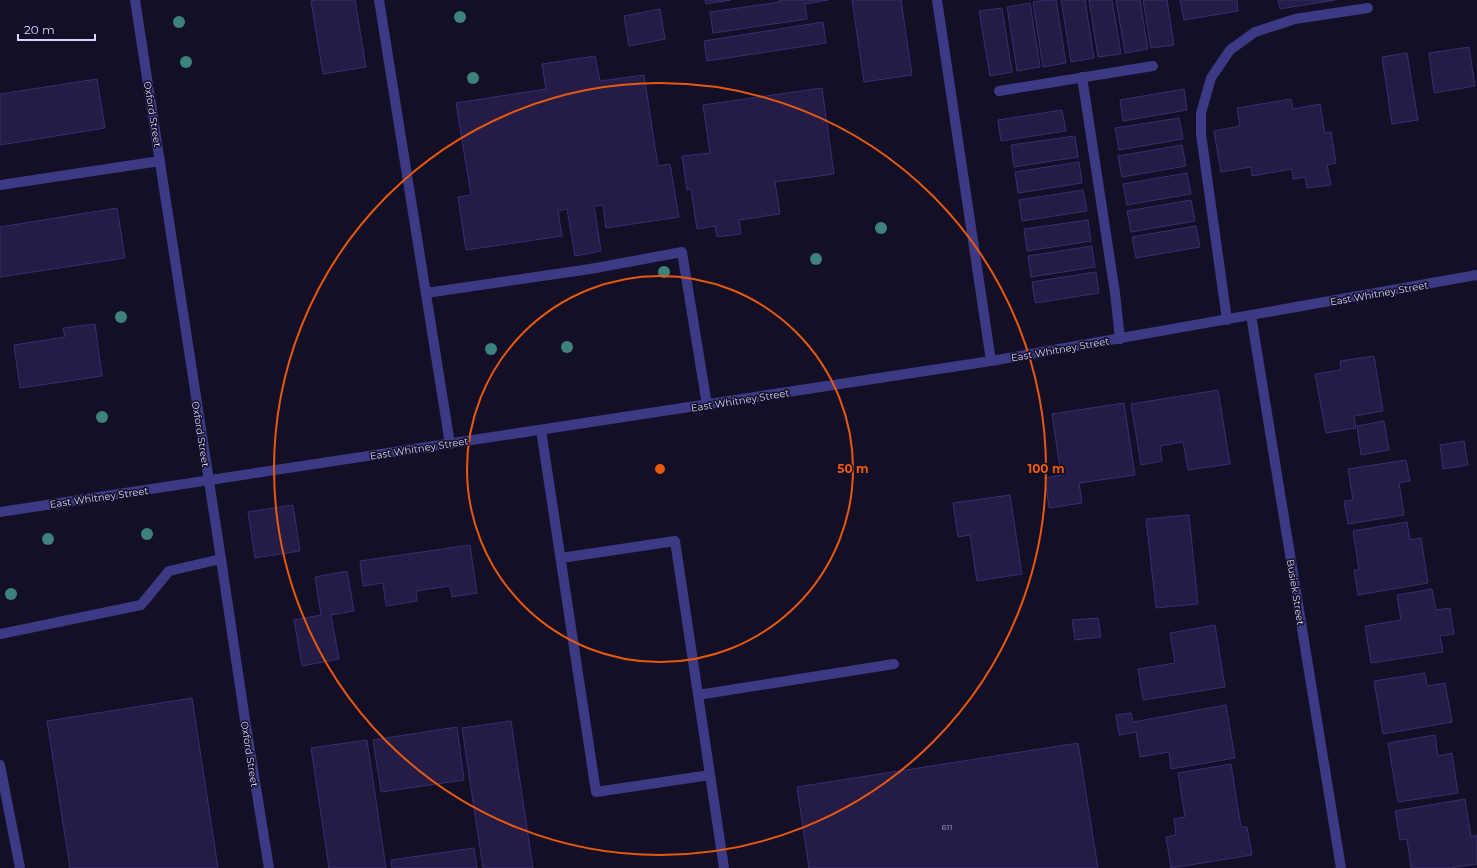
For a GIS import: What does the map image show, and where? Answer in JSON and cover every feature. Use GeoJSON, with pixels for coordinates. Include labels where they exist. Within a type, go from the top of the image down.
{"type":"FeatureCollection","features":[{"type":"Feature","properties":{"kind":"street","name":"Oxford Street"},"geometry":{"type":"LineString","coordinates":[[135,0],[208,481],[269,868]]}},
{"type":"Feature","properties":{"kind":"street"},"geometry":{"type":"LineString","coordinates":[[379,0],[450,444]]}},
{"type":"Feature","properties":{"kind":"street"},"geometry":{"type":"LineString","coordinates":[[937,0],[991,361]]}},
{"type":"Feature","properties":{"kind":"street"},"geometry":{"type":"LineString","coordinates":[[1227,320],[1201,134],[1201,113],[1211,78],[1230,50],[1255,32],[1295,19],[1368,8]]}},
{"type":"Feature","properties":{"kind":"street"},"geometry":{"type":"LineString","coordinates":[[999,91],[1154,66]]}},
{"type":"Feature","properties":{"kind":"street"},"geometry":{"type":"LineString","coordinates":[[1082,77],[1114,285],[1120,338]]}},
{"type":"Feature","properties":{"kind":"street"},"geometry":{"type":"LineString","coordinates":[[0,185],[160,161]]}},
{"type":"Feature","properties":{"kind":"street"},"geometry":{"type":"LineString","coordinates":[[426,293],[590,269],[682,252],[707,405]]}},
{"type":"Feature","properties":{"kind":"street","name":"East Whitney Street"},"geometry":{"type":"LineString","coordinates":[[0,512],[991,361],[1477,275]]}},
{"type":"Feature","properties":{"kind":"street","name":"Busiek Street"},"geometry":{"type":"LineString","coordinates":[[1251,315],[1341,868]]}},
{"type":"Feature","properties":{"kind":"street"},"geometry":{"type":"LineString","coordinates":[[541,430],[596,792],[710,774]]}},
{"type":"Feature","properties":{"kind":"street"},"geometry":{"type":"LineString","coordinates":[[561,558],[675,541],[724,868]]}},
{"type":"Feature","properties":{"kind":"street"},"geometry":{"type":"LineString","coordinates":[[0,634],[141,605],[169,571],[221,559]]}},
{"type":"Feature","properties":{"kind":"street"},"geometry":{"type":"LineString","coordinates":[[698,695],[894,664]]}},
{"type":"Feature","properties":{"kind":"street"},"geometry":{"type":"LineString","coordinates":[[0,765],[20,868]]}},
{"type":"Feature","properties":{"kind":"building"},"geometry":{"type":"Polygon","coordinates":[[[355,0],[366,67],[323,74],[311,1],[355,0]]]}},
{"type":"Feature","properties":{"kind":"building"},"geometry":{"type":"Polygon","coordinates":[[[705,0],[731,0],[706,4],[705,0]]]}},
{"type":"Feature","properties":{"kind":"building"},"geometry":{"type":"Polygon","coordinates":[[[779,0],[828,0],[805,4],[807,19],[713,33],[710,12],[780,2],[779,0]]]}},
{"type":"Feature","properties":{"kind":"building"},"geometry":{"type":"Polygon","coordinates":[[[852,0],[901,0],[912,75],[864,82],[852,0]]]}},
{"type":"Feature","properties":{"kind":"building"},"geometry":{"type":"Polygon","coordinates":[[[1056,0],[1066,63],[1043,67],[1033,2],[1056,0]]]}},
{"type":"Feature","properties":{"kind":"building"},"geometry":{"type":"Polygon","coordinates":[[[1061,0],[1085,0],[1094,58],[1071,62],[1061,0]]]}},
{"type":"Feature","properties":{"kind":"building"},"geometry":{"type":"Polygon","coordinates":[[[1089,0],[1112,0],[1121,54],[1098,57],[1089,0]]]}},
{"type":"Feature","properties":{"kind":"building"},"geometry":{"type":"Polygon","coordinates":[[[1116,0],[1140,0],[1148,49],[1125,53],[1116,0]]]}},
{"type":"Feature","properties":{"kind":"building"},"geometry":{"type":"Polygon","coordinates":[[[1143,0],[1167,0],[1174,45],[1151,48],[1143,0]]]}},
{"type":"Feature","properties":{"kind":"building"},"geometry":{"type":"Polygon","coordinates":[[[1180,0],[1237,0],[1238,11],[1184,20],[1180,0]]]}},
{"type":"Feature","properties":{"kind":"building"},"geometry":{"type":"Polygon","coordinates":[[[1278,0],[1335,0],[1280,9],[1278,0]]]}},
{"type":"Feature","properties":{"kind":"building"},"geometry":{"type":"Polygon","coordinates":[[[1030,3],[1040,67],[1017,71],[1007,7],[1030,3]]]}},
{"type":"Feature","properties":{"kind":"building"},"geometry":{"type":"Polygon","coordinates":[[[1002,8],[1012,72],[990,76],[979,11],[1002,8]]]}},
{"type":"Feature","properties":{"kind":"building"},"geometry":{"type":"Polygon","coordinates":[[[660,9],[665,39],[629,46],[624,16],[660,9]]]}},
{"type":"Feature","properties":{"kind":"building"},"geometry":{"type":"Polygon","coordinates":[[[823,22],[826,43],[707,61],[704,41],[823,22]]]}},
{"type":"Feature","properties":{"kind":"building"},"geometry":{"type":"Polygon","coordinates":[[[1469,47],[1475,86],[1434,93],[1429,53],[1469,47]]]}},
{"type":"Feature","properties":{"kind":"building"},"geometry":{"type":"Polygon","coordinates":[[[1407,53],[1418,120],[1392,124],[1382,57],[1407,53]]]}},
{"type":"Feature","properties":{"kind":"building"},"geometry":{"type":"Polygon","coordinates":[[[595,56],[600,81],[644,75],[658,166],[670,164],[679,217],[606,228],[603,205],[594,206],[601,251],[575,256],[567,209],[558,211],[562,236],[466,250],[458,197],[471,195],[456,103],[546,89],[542,64],[595,56]]]}},
{"type":"Feature","properties":{"kind":"building"},"geometry":{"type":"Polygon","coordinates":[[[97,79],[105,128],[0,145],[0,94],[97,79]]]}},
{"type":"Feature","properties":{"kind":"building"},"geometry":{"type":"Polygon","coordinates":[[[822,88],[834,174],[775,182],[780,214],[739,220],[741,234],[717,237],[715,226],[697,229],[691,189],[687,190],[682,156],[710,153],[703,105],[822,88]]]}},
{"type":"Feature","properties":{"kind":"building"},"geometry":{"type":"Polygon","coordinates":[[[1184,89],[1187,110],[1123,121],[1120,100],[1184,89]]]}},
{"type":"Feature","properties":{"kind":"building"},"geometry":{"type":"Polygon","coordinates":[[[1291,99],[1293,109],[1320,104],[1325,133],[1331,132],[1336,163],[1327,165],[1331,185],[1307,188],[1305,177],[1293,179],[1292,169],[1252,176],[1251,167],[1221,172],[1214,131],[1240,126],[1237,108],[1291,99]]]}},
{"type":"Feature","properties":{"kind":"building"},"geometry":{"type":"Polygon","coordinates":[[[1062,110],[1066,131],[1001,141],[998,120],[1062,110]]]}},
{"type":"Feature","properties":{"kind":"building"},"geometry":{"type":"Polygon","coordinates":[[[1179,118],[1183,139],[1119,150],[1115,128],[1179,118]]]}},
{"type":"Feature","properties":{"kind":"building"},"geometry":{"type":"Polygon","coordinates":[[[1075,136],[1078,157],[1014,167],[1011,145],[1075,136]]]}},
{"type":"Feature","properties":{"kind":"building"},"geometry":{"type":"Polygon","coordinates":[[[1182,145],[1186,166],[1122,177],[1118,156],[1182,145]]]}},
{"type":"Feature","properties":{"kind":"building"},"geometry":{"type":"Polygon","coordinates":[[[1079,162],[1082,183],[1018,193],[1015,172],[1079,162]]]}},
{"type":"Feature","properties":{"kind":"building"},"geometry":{"type":"Polygon","coordinates":[[[1187,173],[1191,194],[1127,205],[1123,184],[1187,173]]]}},
{"type":"Feature","properties":{"kind":"building"},"geometry":{"type":"Polygon","coordinates":[[[1083,190],[1087,211],[1022,221],[1019,200],[1083,190]]]}},
{"type":"Feature","properties":{"kind":"building"},"geometry":{"type":"Polygon","coordinates":[[[1191,200],[1195,221],[1131,232],[1127,211],[1191,200]]]}},
{"type":"Feature","properties":{"kind":"building"},"geometry":{"type":"Polygon","coordinates":[[[117,208],[125,258],[0,277],[0,227],[117,208]]]}},
{"type":"Feature","properties":{"kind":"building"},"geometry":{"type":"Polygon","coordinates":[[[1088,220],[1091,241],[1027,251],[1024,229],[1088,220]]]}},
{"type":"Feature","properties":{"kind":"building"},"geometry":{"type":"Polygon","coordinates":[[[1196,226],[1200,247],[1136,258],[1132,237],[1196,226]]]}},
{"type":"Feature","properties":{"kind":"building"},"geometry":{"type":"Polygon","coordinates":[[[1092,246],[1095,267],[1031,277],[1028,256],[1092,246]]]}},
{"type":"Feature","properties":{"kind":"building"},"geometry":{"type":"Polygon","coordinates":[[[1096,272],[1099,293],[1035,303],[1032,282],[1096,272]]]}},
{"type":"Feature","properties":{"kind":"building"},"geometry":{"type":"Polygon","coordinates":[[[95,324],[102,376],[20,388],[14,345],[65,337],[63,328],[95,324]]]}},
{"type":"Feature","properties":{"kind":"building"},"geometry":{"type":"Polygon","coordinates":[[[1374,356],[1383,411],[1354,416],[1356,428],[1326,433],[1315,374],[1341,370],[1340,361],[1374,356]]]}},
{"type":"Feature","properties":{"kind":"building"},"geometry":{"type":"Polygon","coordinates":[[[1218,390],[1230,464],[1188,470],[1183,442],[1160,446],[1162,461],[1141,465],[1131,404],[1218,390]]]}},
{"type":"Feature","properties":{"kind":"building"},"geometry":{"type":"Polygon","coordinates":[[[1124,403],[1135,475],[1079,483],[1082,503],[1049,508],[1045,478],[1061,475],[1052,414],[1124,403]]]}},
{"type":"Feature","properties":{"kind":"building"},"geometry":{"type":"Polygon","coordinates":[[[1384,421],[1389,450],[1361,455],[1357,426],[1384,421]]]}},
{"type":"Feature","properties":{"kind":"building"},"geometry":{"type":"Polygon","coordinates":[[[1464,441],[1468,465],[1443,469],[1440,445],[1464,441]]]}},
{"type":"Feature","properties":{"kind":"building"},"geometry":{"type":"Polygon","coordinates":[[[1406,460],[1410,481],[1399,483],[1404,515],[1348,524],[1344,501],[1353,500],[1348,469],[1406,460]]]}},
{"type":"Feature","properties":{"kind":"building"},"geometry":{"type":"Polygon","coordinates":[[[1010,495],[1022,574],[977,581],[970,535],[958,537],[953,503],[1010,495]]]}},
{"type":"Feature","properties":{"kind":"building"},"geometry":{"type":"Polygon","coordinates":[[[293,505],[300,551],[255,558],[248,512],[293,505]]]}},
{"type":"Feature","properties":{"kind":"building"},"geometry":{"type":"Polygon","coordinates":[[[1189,515],[1198,604],[1156,608],[1146,519],[1189,515]]]}},
{"type":"Feature","properties":{"kind":"building"},"geometry":{"type":"Polygon","coordinates":[[[1407,522],[1410,540],[1421,538],[1428,583],[1358,595],[1354,570],[1359,570],[1353,531],[1407,522]]]}},
{"type":"Feature","properties":{"kind":"building"},"geometry":{"type":"Polygon","coordinates":[[[470,545],[477,593],[452,597],[450,586],[416,591],[417,601],[386,606],[383,583],[363,586],[360,561],[470,545]]]}},
{"type":"Feature","properties":{"kind":"building"},"geometry":{"type":"Polygon","coordinates":[[[347,571],[354,611],[331,615],[339,659],[302,666],[294,620],[321,615],[315,577],[347,571]]]}},
{"type":"Feature","properties":{"kind":"building"},"geometry":{"type":"Polygon","coordinates":[[[1432,589],[1436,610],[1450,608],[1454,634],[1440,636],[1443,652],[1371,663],[1365,626],[1401,620],[1397,595],[1432,589]]]}},
{"type":"Feature","properties":{"kind":"building"},"geometry":{"type":"Polygon","coordinates":[[[1098,618],[1101,637],[1075,640],[1072,620],[1098,618]]]}},
{"type":"Feature","properties":{"kind":"building"},"geometry":{"type":"Polygon","coordinates":[[[1215,625],[1225,687],[1143,700],[1138,669],[1175,663],[1170,633],[1215,625]]]}},
{"type":"Feature","properties":{"kind":"building"},"geometry":{"type":"Polygon","coordinates":[[[1425,673],[1427,686],[1445,683],[1452,722],[1383,734],[1374,681],[1425,673]]]}},
{"type":"Feature","properties":{"kind":"building"},"geometry":{"type":"Polygon","coordinates":[[[192,698],[218,868],[70,868],[47,721],[192,698]]]}},
{"type":"Feature","properties":{"kind":"building"},"geometry":{"type":"Polygon","coordinates":[[[1226,705],[1235,758],[1171,769],[1169,752],[1140,757],[1136,732],[1119,735],[1116,715],[1131,713],[1133,722],[1226,705]]]}},
{"type":"Feature","properties":{"kind":"building"},"geometry":{"type":"Polygon","coordinates":[[[511,721],[533,868],[483,868],[462,728],[511,721]]]}},
{"type":"Feature","properties":{"kind":"building"},"geometry":{"type":"Polygon","coordinates":[[[457,727],[464,780],[381,792],[373,740],[457,727]]]}},
{"type":"Feature","properties":{"kind":"building"},"geometry":{"type":"Polygon","coordinates":[[[1435,735],[1438,756],[1452,753],[1458,793],[1398,802],[1388,743],[1435,735]]]}},
{"type":"Feature","properties":{"kind":"building"},"geometry":{"type":"Polygon","coordinates":[[[367,740],[386,868],[329,868],[311,748],[367,740]]]}},
{"type":"Feature","properties":{"kind":"building"},"geometry":{"type":"Polygon","coordinates":[[[1078,743],[1098,868],[809,868],[797,787],[1078,743]]]}},
{"type":"Feature","properties":{"kind":"building"},"geometry":{"type":"Polygon","coordinates":[[[1231,764],[1241,827],[1247,827],[1252,855],[1171,868],[1166,837],[1176,835],[1174,819],[1185,817],[1178,773],[1231,764]]]}},
{"type":"Feature","properties":{"kind":"building"},"geometry":{"type":"Polygon","coordinates":[[[1465,799],[1471,837],[1477,835],[1477,864],[1450,868],[1411,868],[1407,839],[1400,840],[1395,811],[1465,799]]]}},
{"type":"Feature","properties":{"kind":"building"},"geometry":{"type":"Polygon","coordinates":[[[474,848],[477,868],[392,868],[391,860],[474,848]]]}}]}
